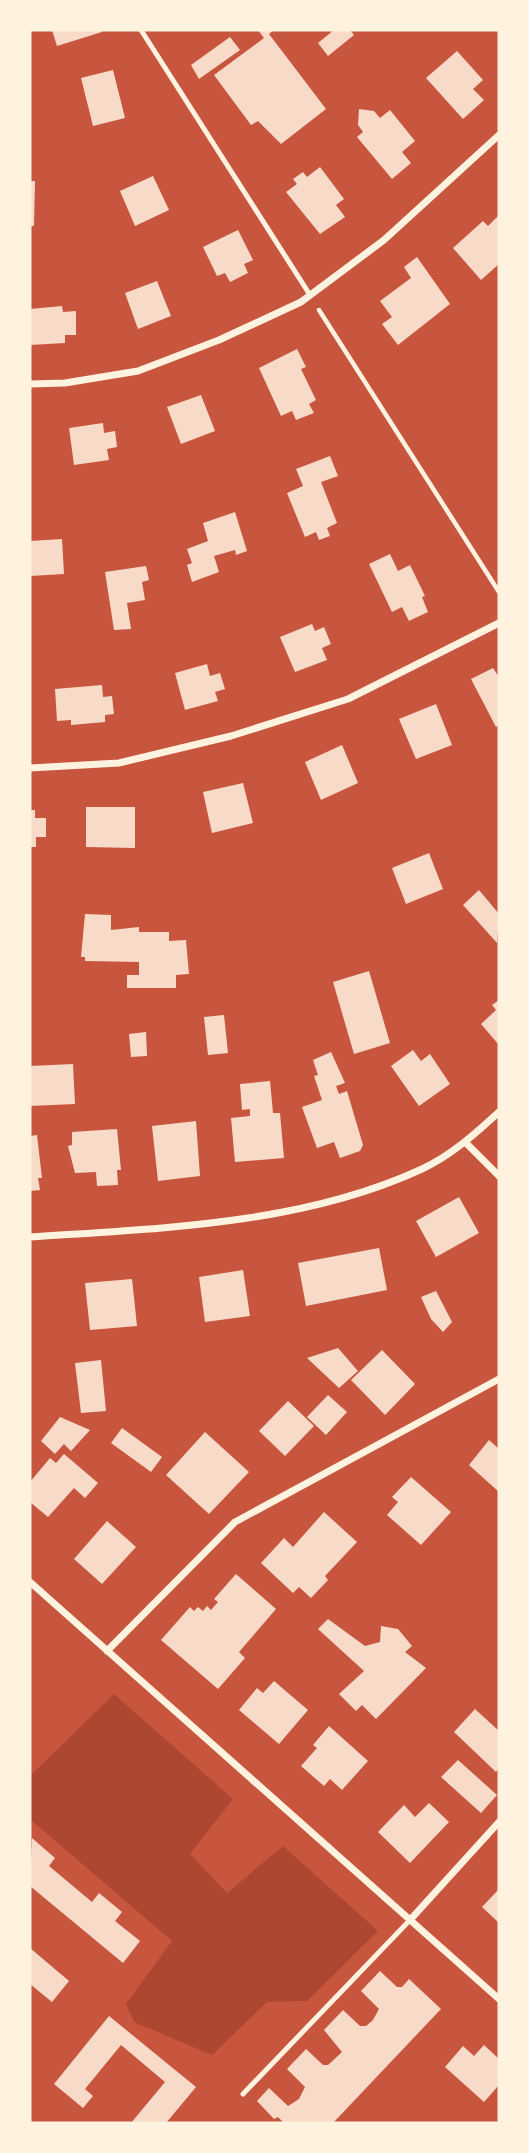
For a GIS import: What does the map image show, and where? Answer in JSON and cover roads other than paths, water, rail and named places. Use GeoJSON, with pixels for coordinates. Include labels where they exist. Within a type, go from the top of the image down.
{"type":"FeatureCollection","features":[{"type":"Feature","properties":{"kind":"street"},"geometry":{"type":"LineString","coordinates":[[30,384],[65,383],[138,371],[219,340],[310,295],[384,240],[499,135]]}},
{"type":"Feature","properties":{"kind":"street"},"geometry":{"type":"LineString","coordinates":[[30,768],[119,763],[231,736],[348,699],[499,623]]}},
{"type":"Feature","properties":{"kind":"street"},"geometry":{"type":"LineString","coordinates":[[30,1237],[155,1228],[277,1213],[332,1202],[424,1168],[465,1142],[499,1112]]}},
{"type":"Feature","properties":{"kind":"street"},"geometry":{"type":"LineString","coordinates":[[465,1142],[499,1176]]}},
{"type":"Feature","properties":{"kind":"street"},"geometry":{"type":"LineString","coordinates":[[107,1651],[235,1522],[499,1379]]}},
{"type":"Feature","properties":{"kind":"street"},"geometry":{"type":"LineString","coordinates":[[30,1582],[499,2000]]}},
{"type":"Feature","properties":{"kind":"street"},"geometry":{"type":"LineString","coordinates":[[410,1920],[499,1822]]}},
{"type":"Feature","properties":{"kind":"lane"},"geometry":{"type":"LineString","coordinates":[[141,30],[310,295]]}},
{"type":"Feature","properties":{"kind":"lane"},"geometry":{"type":"LineString","coordinates":[[243,2094],[410,1920]]}}]}
